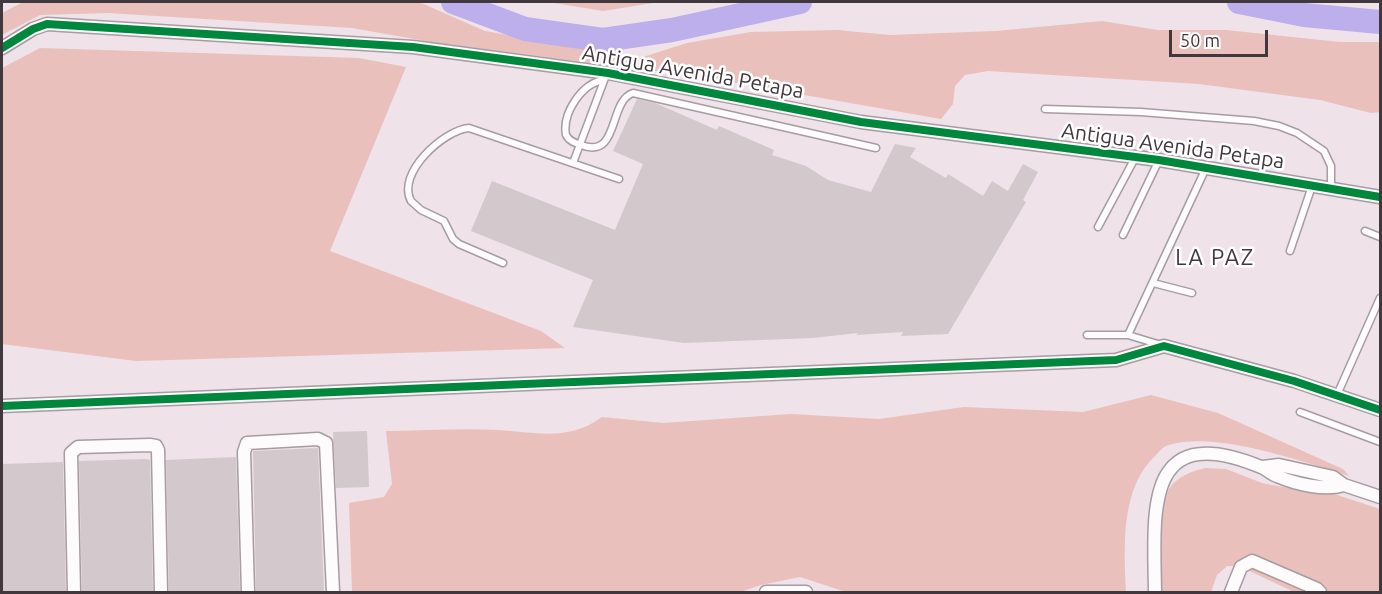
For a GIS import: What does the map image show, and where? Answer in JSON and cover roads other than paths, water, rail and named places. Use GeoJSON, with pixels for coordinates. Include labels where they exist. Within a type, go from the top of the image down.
{"type":"FeatureCollection","features":[{"type":"Feature","properties":{"kind":"street","name":"Antigua Avenida Petapa"},"geometry":{"type":"LineString","coordinates":[[2,48],[33,29],[47,24],[412,47],[606,76],[861,122],[1159,160],[1380,196]]}},
{"type":"Feature","properties":{"kind":"street"},"geometry":{"type":"LineString","coordinates":[[2,406],[440,389],[630,378],[1116,360],[1164,346],[1337,395],[1380,410]]}},
{"type":"Feature","properties":{"kind":"street"},"geometry":{"type":"LineString","coordinates":[[248,592],[244,452],[246,443],[318,439],[326,443],[333,592]]}},
{"type":"Feature","properties":{"kind":"street"},"geometry":{"type":"LineString","coordinates":[[74,592],[71,453],[78,447],[150,445],[156,446],[158,450],[161,592]]}},
{"type":"Feature","properties":{"kind":"street"},"geometry":{"type":"LineString","coordinates":[[1155,592],[1154,514],[1159,487],[1168,472],[1181,461],[1204,454],[1215,454],[1263,467],[1276,476],[1331,489],[1344,485],[1380,497]]}},
{"type":"Feature","properties":{"kind":"street"},"geometry":{"type":"LineString","coordinates":[[1231,592],[1241,567],[1252,561],[1320,592]]}},
{"type":"Feature","properties":{"kind":"street"},"geometry":{"type":"LineString","coordinates":[[766,592],[806,592]]}},
{"type":"Feature","properties":{"kind":"lane"},"geometry":{"type":"LineString","coordinates":[[573,163],[606,76]]}},
{"type":"Feature","properties":{"kind":"lane"},"geometry":{"type":"LineString","coordinates":[[606,76],[584,89],[567,120],[566,135],[579,145],[593,148],[602,145],[609,138],[624,99],[633,93],[876,148]]}},
{"type":"Feature","properties":{"kind":"lane"},"geometry":{"type":"LineString","coordinates":[[1045,109],[1141,112],[1254,121],[1279,126],[1297,134],[1324,152],[1331,166],[1331,188]]}},
{"type":"Feature","properties":{"kind":"lane"},"geometry":{"type":"LineString","coordinates":[[503,263],[459,244],[453,239],[444,221],[421,210],[411,201],[409,186],[424,155],[436,142],[459,129],[469,128],[620,179]]}},
{"type":"Feature","properties":{"kind":"lane"},"geometry":{"type":"LineString","coordinates":[[1098,226],[1136,157]]}},
{"type":"Feature","properties":{"kind":"lane"},"geometry":{"type":"LineString","coordinates":[[1123,235],[1159,160]]}},
{"type":"Feature","properties":{"kind":"lane"},"geometry":{"type":"LineString","coordinates":[[1128,335],[1206,168]]}},
{"type":"Feature","properties":{"kind":"lane"},"geometry":{"type":"LineString","coordinates":[[1290,251],[1312,185]]}},
{"type":"Feature","properties":{"kind":"lane"},"geometry":{"type":"LineString","coordinates":[[1365,231],[1380,237]]}},
{"type":"Feature","properties":{"kind":"lane"},"geometry":{"type":"LineString","coordinates":[[1152,283],[1192,293]]}},
{"type":"Feature","properties":{"kind":"lane"},"geometry":{"type":"LineString","coordinates":[[1337,395],[1380,298]]}},
{"type":"Feature","properties":{"kind":"lane"},"geometry":{"type":"LineString","coordinates":[[1087,335],[1128,335],[1164,346]]}},
{"type":"Feature","properties":{"kind":"lane"},"geometry":{"type":"LineString","coordinates":[[1300,412],[1380,442]]}},
{"type":"Feature","properties":{"kind":"waterway"},"geometry":{"type":"LineString","coordinates":[[453,2],[525,29],[603,40],[672,30],[800,2]]}},
{"type":"Feature","properties":{"kind":"waterway"},"geometry":{"type":"LineString","coordinates":[[1239,2],[1304,15],[1380,22]]}},
{"type":"Feature","properties":{"kind":"district","name":"LA PAZ"},"geometry":{"type":"Point","coordinates":[1215,258]}}]}
